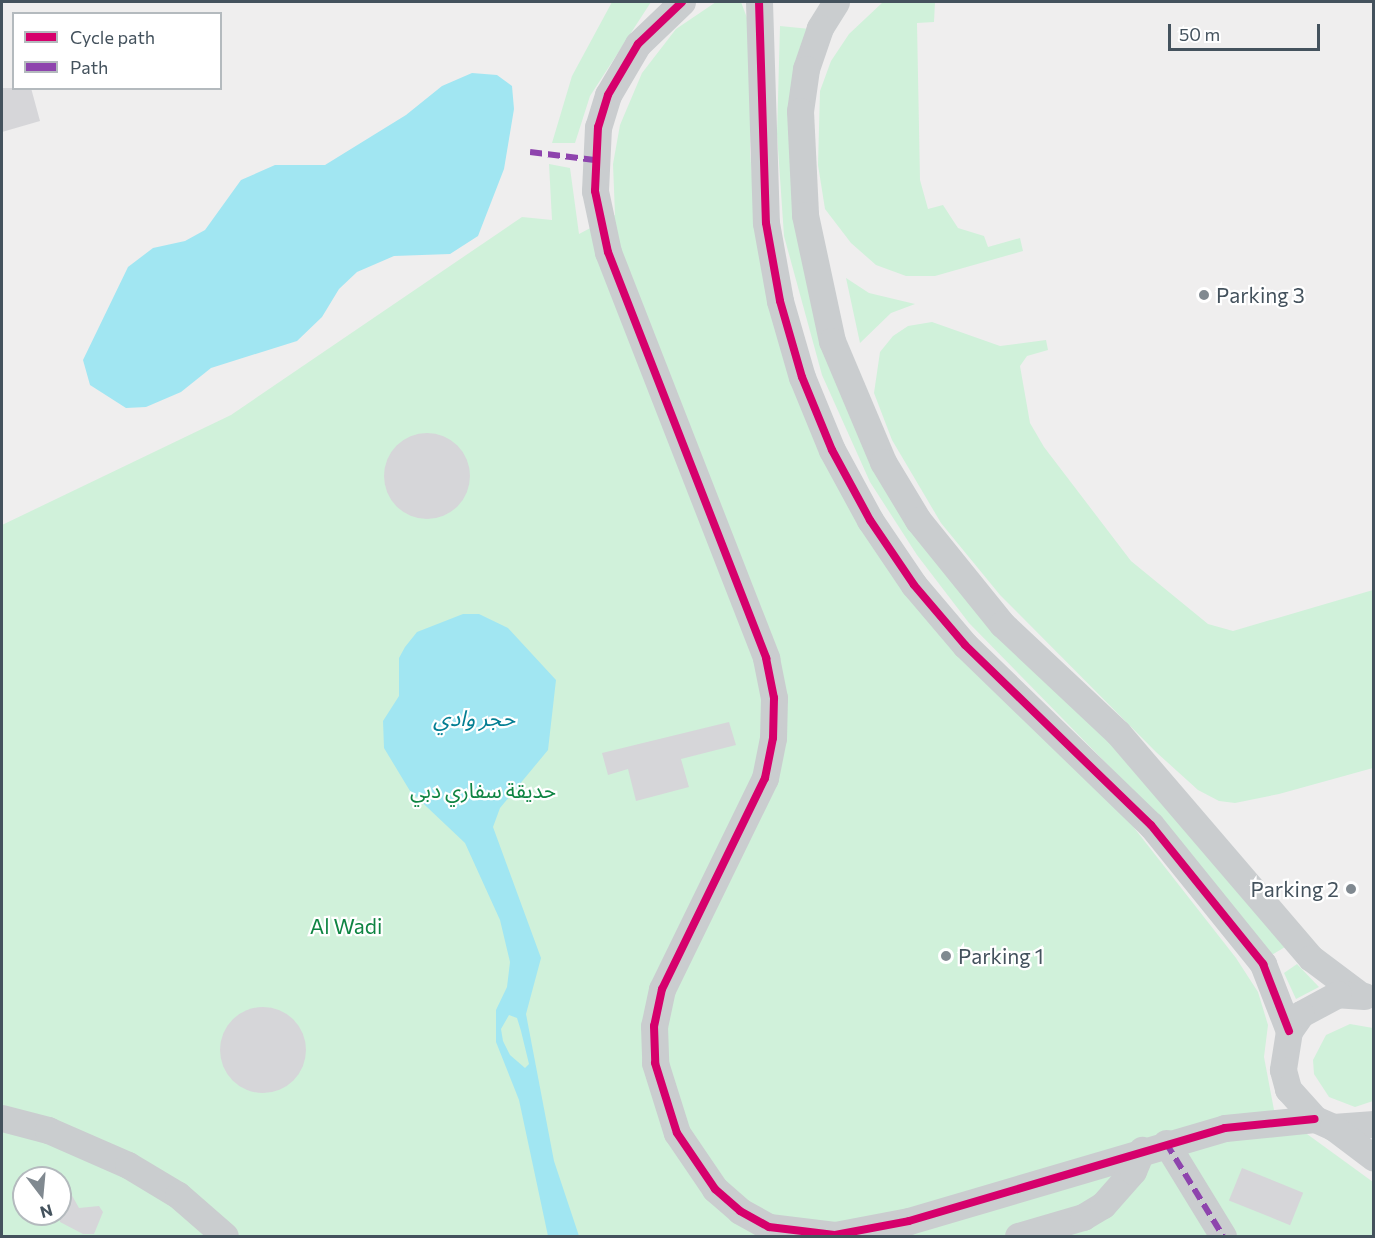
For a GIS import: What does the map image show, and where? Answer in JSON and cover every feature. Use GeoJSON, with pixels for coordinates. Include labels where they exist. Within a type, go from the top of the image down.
{"type":"FeatureCollection","features":[{"type":"Feature","properties":{"kind":"street"},"geometry":{"type":"LineString","coordinates":[[652,2],[598,127],[595,171],[600,222],[766,658],[774,698],[773,738],[765,778],[662,989],[654,1026],[655,1063],[663,1099],[694,1162],[715,1189],[772,1232],[835,1235],[868,1231],[1154,1147],[1244,1124],[1374,1124]]}},
{"type":"Feature","properties":{"kind":"street"},"geometry":{"type":"LineString","coordinates":[[623,66],[682,2]]}},
{"type":"Feature","properties":{"kind":"street"},"geometry":{"type":"LineString","coordinates":[[759,2],[766,223],[780,301],[802,377],[832,450],[870,520],[914,585],[965,645],[1151,825],[1263,964],[1275,985],[1289,1031]]}},
{"type":"Feature","properties":{"kind":"street"},"geometry":{"type":"LineString","coordinates":[[836,2],[820,28],[806,69],[800,111],[805,215],[832,341],[883,462],[918,520],[1002,624],[1126,742],[1311,958],[1366,996]]}},
{"type":"Feature","properties":{"kind":"street"},"geometry":{"type":"LineString","coordinates":[[1366,996],[1318,1001],[1289,1031],[1283,1050],[1288,1089],[1324,1123],[1374,1158]]}},
{"type":"Feature","properties":{"kind":"street"},"geometry":{"type":"LineString","coordinates":[[2,1118],[48,1130],[128,1165],[178,1195],[225,1236]]}},
{"type":"Feature","properties":{"kind":"street"},"geometry":{"type":"LineString","coordinates":[[1018,1236],[1083,1217],[1103,1205],[1154,1147]]}},
{"type":"Feature","properties":{"kind":"street"},"geometry":{"type":"LineString","coordinates":[[1154,1147],[1223,1236]]}},
{"type":"Feature","properties":{"kind":"green space"},"geometry":{"type":"Polygon","coordinates":[[[612,2],[651,2],[590,96],[575,143],[552,143],[572,76],[612,2]]]}},
{"type":"Feature","properties":{"kind":"green space","name":"حديقة سفاري دبي"},"geometry":{"type":"Polygon","coordinates":[[[716,2],[741,2],[752,31],[750,152],[755,212],[833,475],[1117,806],[1236,958],[1258,992],[1268,1025],[1264,1057],[1274,1110],[1373,1182],[1373,1236],[2,1236],[2,525],[231,415],[522,217],[552,220],[549,164],[570,168],[579,234],[615,215],[613,164],[620,125],[642,73],[676,29],[716,2]]]}},
{"type":"Feature","properties":{"kind":"green space"},"geometry":{"type":"Polygon","coordinates":[[[883,2],[935,2],[934,22],[917,23],[920,180],[928,209],[943,205],[958,228],[984,236],[988,247],[1020,238],[1023,251],[935,276],[906,276],[876,265],[851,243],[825,209],[818,165],[820,91],[831,61],[849,34],[883,2]]]}},
{"type":"Feature","properties":{"kind":"green space"},"geometry":{"type":"Polygon","coordinates":[[[780,26],[810,29],[796,168],[885,477],[1142,771],[1285,947],[1270,956],[1154,812],[969,623],[917,555],[870,482],[822,375],[784,236],[777,134],[780,26]]]}},
{"type":"Feature","properties":{"kind":"green space"},"geometry":{"type":"Polygon","coordinates":[[[846,278],[869,293],[915,304],[891,313],[860,343],[846,278]]]}},
{"type":"Feature","properties":{"kind":"green space"},"geometry":{"type":"Polygon","coordinates":[[[932,322],[1000,346],[1046,340],[1048,350],[1027,356],[1020,366],[1030,423],[1044,447],[1131,561],[1208,624],[1233,631],[1373,590],[1373,768],[1279,794],[1235,803],[1219,801],[1198,790],[1156,752],[1000,595],[941,523],[892,440],[874,393],[880,352],[893,336],[908,326],[932,322]]]}},
{"type":"Feature","properties":{"kind":"green space"},"geometry":{"type":"Polygon","coordinates":[[[1297,964],[1319,987],[1296,999],[1284,973],[1297,964]]]}},
{"type":"Feature","properties":{"kind":"green space"},"geometry":{"type":"Polygon","coordinates":[[[1350,1024],[1373,1028],[1373,1101],[1355,1107],[1329,1097],[1314,1074],[1313,1060],[1326,1035],[1350,1024]]]}},
{"type":"Feature","properties":{"kind":"water"},"geometry":{"type":"Polygon","coordinates":[[[472,73],[497,75],[512,86],[514,109],[504,169],[478,236],[450,254],[394,256],[357,272],[339,289],[322,317],[297,341],[211,368],[181,392],[146,407],[126,408],[90,385],[83,360],[128,267],[153,248],[185,241],[205,230],[241,180],[275,165],[325,165],[406,115],[442,86],[472,73]]]}},
{"type":"Feature","properties":{"kind":"water","name":"حجر وادي"},"geometry":{"type":"Polygon","coordinates":[[[463,614],[479,614],[508,628],[556,680],[548,750],[500,808],[493,827],[541,958],[526,1014],[554,1161],[579,1236],[548,1236],[519,1100],[496,1042],[496,1010],[507,987],[510,962],[500,920],[465,843],[410,791],[384,748],[383,721],[399,696],[399,658],[417,632],[463,614]],[[509,1015],[501,1029],[503,1041],[510,1055],[525,1068],[529,1064],[517,1018],[509,1015]]]}},
{"type":"Feature","properties":{"kind":"building"},"geometry":{"type":"Polygon","coordinates":[[[2,88],[32,90],[40,121],[2,132],[2,88]]]}},
{"type":"Feature","properties":{"kind":"building"},"geometry":{"type":"Polygon","coordinates":[[[427,433],[451,440],[463,452],[470,476],[463,500],[451,512],[427,519],[403,512],[391,500],[384,476],[391,452],[403,440],[427,433]]]}},
{"type":"Feature","properties":{"kind":"building"},"geometry":{"type":"Polygon","coordinates":[[[729,722],[736,745],[681,759],[689,787],[636,801],[628,769],[608,775],[602,753],[729,722]]]}},
{"type":"Feature","properties":{"kind":"building"},"geometry":{"type":"Polygon","coordinates":[[[263,1007],[287,1014],[299,1026],[306,1050],[299,1074],[287,1086],[263,1093],[239,1086],[227,1074],[220,1050],[227,1026],[239,1014],[263,1007]]]}},
{"type":"Feature","properties":{"kind":"building"},"geometry":{"type":"Polygon","coordinates":[[[1242,1168],[1303,1193],[1290,1225],[1229,1200],[1242,1168]]]}},
{"type":"Feature","properties":{"kind":"building"},"geometry":{"type":"Polygon","coordinates":[[[72,1195],[79,1208],[99,1206],[103,1212],[94,1234],[83,1234],[68,1226],[72,1226],[72,1195]]]}},
{"type":"Feature","properties":{"kind":"marked path"},"geometry":{"type":"LineString","coordinates":[[530,152],[595,160]]}},
{"type":"Feature","properties":{"kind":"marked path"},"geometry":{"type":"LineString","coordinates":[[1166,1143],[1223,1236]]}},
{"type":"Feature","properties":{"kind":"cycle path"},"geometry":{"type":"LineString","coordinates":[[682,2],[638,44],[608,95],[598,127],[595,191],[608,252],[766,658],[774,698],[773,738],[765,778],[662,989],[654,1026],[655,1063],[677,1133],[715,1189],[740,1211],[769,1227],[835,1235],[909,1221],[1225,1128],[1315,1119]]}},
{"type":"Feature","properties":{"kind":"cycle path"},"geometry":{"type":"LineString","coordinates":[[759,2],[766,223],[780,301],[802,377],[832,450],[870,520],[914,585],[965,645],[1151,825],[1263,964],[1289,1031]]}},
{"type":"Feature","properties":{"kind":"place","name":"Parking 3"},"geometry":{"type":"Point","coordinates":[1204,295]}},
{"type":"Feature","properties":{"kind":"place","name":"Parking 2"},"geometry":{"type":"Point","coordinates":[1351,889]}},
{"type":"Feature","properties":{"kind":"place","name":"Parking 1"},"geometry":{"type":"Point","coordinates":[946,956]}},
{"type":"Feature","properties":{"kind":"park label","name":"Al Wadi"},"geometry":{"type":"Point","coordinates":[346,926]}}]}
